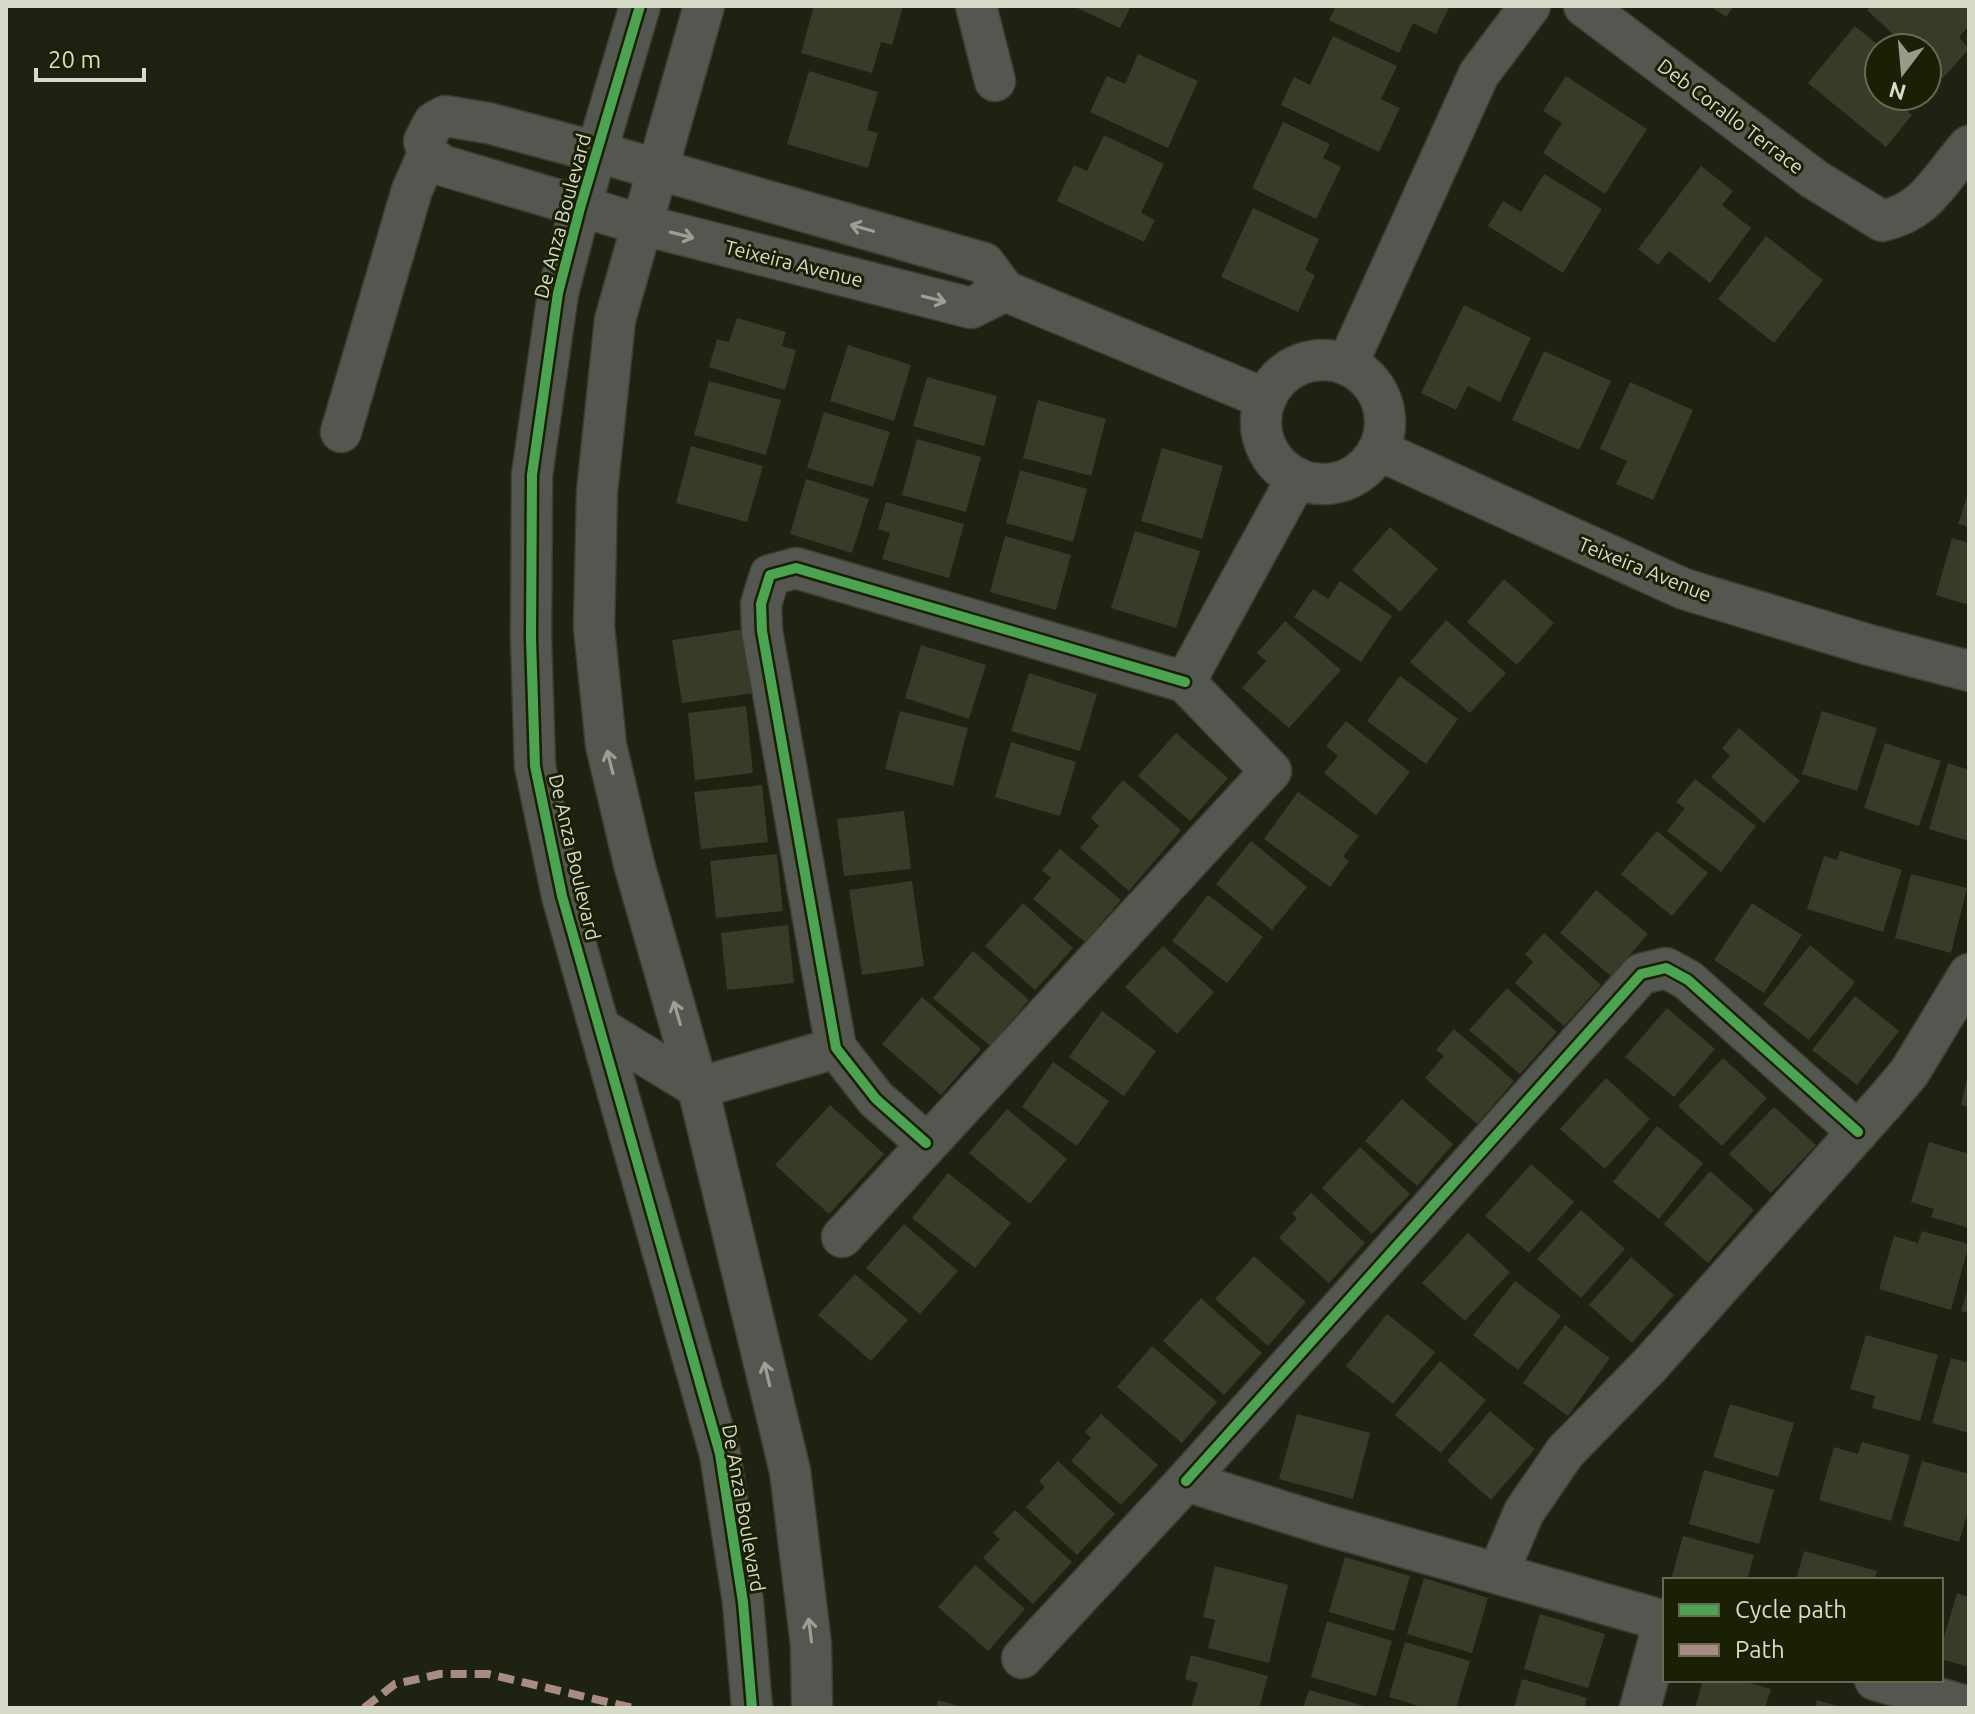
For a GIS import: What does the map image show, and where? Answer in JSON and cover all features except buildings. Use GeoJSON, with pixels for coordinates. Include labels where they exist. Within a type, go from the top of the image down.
{"type":"FeatureCollection","features":[{"type":"Feature","properties":{"kind":"street","name":"De Anza Boulevard"},"geometry":{"type":"LineString","coordinates":[[640,6],[558,293],[532,475],[531,638],[535,766],[562,896],[720,1454],[743,1602],[752,1708]]}},
{"type":"Feature","properties":{"kind":"street"},"geometry":{"type":"LineString","coordinates":[[704,6],[615,320],[597,492],[594,627],[606,745],[634,864],[698,1088],[790,1471],[811,1645],[812,1708]]}},
{"type":"Feature","properties":{"kind":"street"},"geometry":{"type":"LineString","coordinates":[[976,6],[995,81]]}},
{"type":"Feature","properties":{"kind":"street"},"geometry":{"type":"LineString","coordinates":[[1347,365],[1479,74],[1530,6]]}},
{"type":"Feature","properties":{"kind":"street","name":"Deb Corallo Terrace"},"geometry":{"type":"LineString","coordinates":[[1584,6],[1814,179],[1882,221],[1903,216],[1926,200],[1949,167],[1969,146]]}},
{"type":"Feature","properties":{"kind":"street"},"geometry":{"type":"LineString","coordinates":[[341,432],[412,190],[428,154],[424,141],[434,122],[445,116],[488,123],[597,152],[984,263],[1005,291],[1266,399]]}},
{"type":"Feature","properties":{"kind":"street","name":"Teixeira Avenue"},"geometry":{"type":"LineString","coordinates":[[428,154],[441,165],[580,208],[971,308],[1005,291]]}},
{"type":"Feature","properties":{"kind":"street"},"geometry":{"type":"LineString","coordinates":[[1319,360],[1347,365],[1357,369],[1372,383],[1382,400],[1386,420],[1383,441],[1374,459],[1358,473],[1339,482],[1318,484],[1297,478],[1280,467],[1267,449],[1261,429],[1262,408],[1270,389],[1283,374],[1300,364],[1319,360]]}},
{"type":"Feature","properties":{"kind":"street","name":"Teixeira Avenue"},"geometry":{"type":"LineString","coordinates":[[1378,450],[1684,589],[1869,645],[1969,671]]}},
{"type":"Feature","properties":{"kind":"street"},"geometry":{"type":"LineString","coordinates":[[1185,682],[1297,478]]}},
{"type":"Feature","properties":{"kind":"street"},"geometry":{"type":"LineString","coordinates":[[842,1237],[1271,771],[1185,682],[796,568],[770,575],[761,604],[762,631],[836,1048],[876,1099],[926,1143]]}},
{"type":"Feature","properties":{"kind":"street"},"geometry":{"type":"LineString","coordinates":[[1022,1658],[1186,1481],[1641,974],[1666,968],[1688,980],[1858,1132]]}},
{"type":"Feature","properties":{"kind":"street"},"geometry":{"type":"LineString","coordinates":[[1498,1573],[1524,1512],[1565,1452],[1650,1365],[1909,1073],[1968,977]]}},
{"type":"Feature","properties":{"kind":"street"},"geometry":{"type":"LineString","coordinates":[[600,1028],[698,1088],[836,1048]]}},
{"type":"Feature","properties":{"kind":"street"},"geometry":{"type":"LineString","coordinates":[[1186,1481],[1326,1525],[1663,1620]]}},
{"type":"Feature","properties":{"kind":"street"},"geometry":{"type":"LineString","coordinates":[[1640,1708],[1663,1628]]}},
{"type":"Feature","properties":{"kind":"street"},"geometry":{"type":"LineString","coordinates":[[1882,1682],[1969,1707]]}},
{"type":"Feature","properties":{"kind":"marked path"},"geometry":{"type":"LineString","coordinates":[[364,1708],[395,1684],[440,1674],[488,1674],[633,1708]]}},
{"type":"Feature","properties":{"kind":"cycle path"},"geometry":{"type":"LineString","coordinates":[[640,6],[558,293],[532,475],[531,638],[535,766],[562,896],[720,1454],[743,1602],[752,1708]]}},
{"type":"Feature","properties":{"kind":"cycle path"},"geometry":{"type":"LineString","coordinates":[[926,1143],[876,1099],[836,1048],[762,631],[761,604],[770,575],[796,568],[1185,682]]}},
{"type":"Feature","properties":{"kind":"cycle path"},"geometry":{"type":"LineString","coordinates":[[1186,1481],[1641,974],[1666,968],[1688,980],[1858,1132]]}}]}
